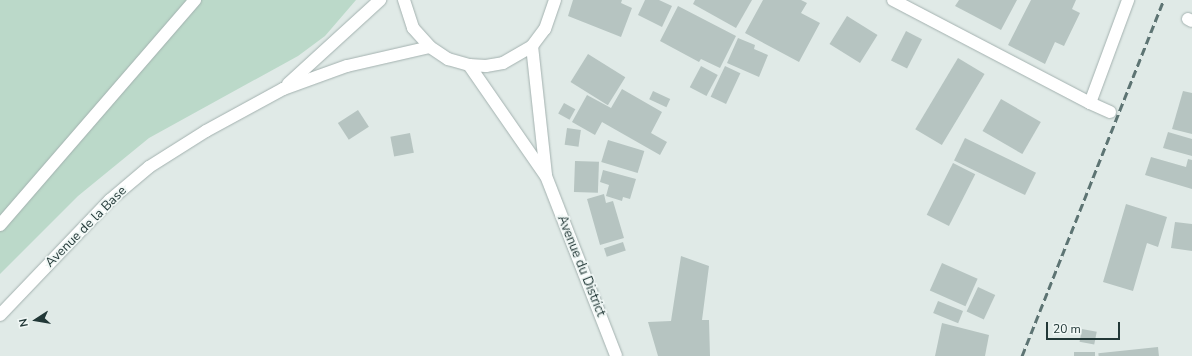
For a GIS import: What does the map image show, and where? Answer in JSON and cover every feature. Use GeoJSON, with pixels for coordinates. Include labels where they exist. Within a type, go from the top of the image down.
{"type":"FeatureCollection","features":[{"type":"Feature","properties":{"kind":"main road"},"geometry":{"type":"LineString","coordinates":[[0,225],[195,0]]}},
{"type":"Feature","properties":{"kind":"main road","name":"Avenue de la Base"},"geometry":{"type":"LineString","coordinates":[[283,89],[380,0]]}},
{"type":"Feature","properties":{"kind":"main road"},"geometry":{"type":"LineString","coordinates":[[404,0],[413,28],[430,47],[448,59],[469,65],[502,63],[532,46],[545,29],[555,0]]}},
{"type":"Feature","properties":{"kind":"main road"},"geometry":{"type":"LineString","coordinates":[[893,0],[1110,112]]}},
{"type":"Feature","properties":{"kind":"main road"},"geometry":{"type":"LineString","coordinates":[[1090,103],[1128,0]]}},
{"type":"Feature","properties":{"kind":"main road","name":"Avenue du District"},"geometry":{"type":"LineString","coordinates":[[532,46],[546,176]]}},
{"type":"Feature","properties":{"kind":"main road","name":"Avenue de la Base"},"geometry":{"type":"LineString","coordinates":[[0,315],[110,200],[149,167],[206,131],[283,89],[347,66],[430,47]]}},
{"type":"Feature","properties":{"kind":"main road","name":"Avenue du District"},"geometry":{"type":"LineString","coordinates":[[469,65],[546,176],[616,356]]}},
{"type":"Feature","properties":{"kind":"green space"},"geometry":{"type":"Polygon","coordinates":[[[0,0],[356,0],[325,36],[298,56],[149,138],[78,196],[0,274],[0,0]]]}},
{"type":"Feature","properties":{"kind":"building"},"geometry":{"type":"Polygon","coordinates":[[[573,0],[622,0],[621,3],[632,8],[621,37],[568,16],[573,0]]]}},
{"type":"Feature","properties":{"kind":"building"},"geometry":{"type":"Polygon","coordinates":[[[645,0],[659,0],[672,6],[662,27],[638,15],[645,0]]]}},
{"type":"Feature","properties":{"kind":"building"},"geometry":{"type":"Polygon","coordinates":[[[695,0],[752,0],[736,28],[693,4],[695,0]]]}},
{"type":"Feature","properties":{"kind":"building"},"geometry":{"type":"Polygon","coordinates":[[[763,0],[801,0],[807,3],[801,13],[820,23],[799,62],[745,33],[763,0]]]}},
{"type":"Feature","properties":{"kind":"building"},"geometry":{"type":"Polygon","coordinates":[[[959,0],[1017,0],[1001,30],[955,6],[959,0]]]}},
{"type":"Feature","properties":{"kind":"building"},"geometry":{"type":"Polygon","coordinates":[[[1031,0],[1076,0],[1072,9],[1080,13],[1064,46],[1055,42],[1045,64],[1008,45],[1031,0]]]}},
{"type":"Feature","properties":{"kind":"building"},"geometry":{"type":"Polygon","coordinates":[[[678,6],[736,36],[720,68],[701,59],[699,62],[660,41],[678,6]]]}},
{"type":"Feature","properties":{"kind":"building"},"geometry":{"type":"Polygon","coordinates":[[[847,16],[878,35],[860,63],[830,44],[847,16]]]}},
{"type":"Feature","properties":{"kind":"building"},"geometry":{"type":"Polygon","coordinates":[[[906,31],[922,39],[907,69],[891,60],[906,31]]]}},
{"type":"Feature","properties":{"kind":"building"},"geometry":{"type":"Polygon","coordinates":[[[738,38],[755,45],[754,49],[768,55],[759,77],[727,63],[738,38]]]}},
{"type":"Feature","properties":{"kind":"building"},"geometry":{"type":"Polygon","coordinates":[[[588,54],[625,77],[608,105],[571,82],[588,54]]]}},
{"type":"Feature","properties":{"kind":"building"},"geometry":{"type":"Polygon","coordinates":[[[958,58],[985,74],[942,145],[915,129],[958,58]]]}},
{"type":"Feature","properties":{"kind":"building"},"geometry":{"type":"Polygon","coordinates":[[[701,66],[718,75],[707,96],[690,87],[701,66]]]}},
{"type":"Feature","properties":{"kind":"building"},"geometry":{"type":"Polygon","coordinates":[[[725,66],[740,73],[726,104],[711,97],[725,66]]]}},
{"type":"Feature","properties":{"kind":"building"},"geometry":{"type":"Polygon","coordinates":[[[622,89],[662,112],[651,133],[667,142],[660,155],[602,122],[595,135],[572,122],[587,95],[611,108],[622,89]]]}},
{"type":"Feature","properties":{"kind":"building"},"geometry":{"type":"Polygon","coordinates":[[[653,91],[670,99],[666,107],[649,99],[653,91]]]}},
{"type":"Feature","properties":{"kind":"building"},"geometry":{"type":"Polygon","coordinates":[[[1183,91],[1192,93],[1192,134],[1172,129],[1183,91]]]}},
{"type":"Feature","properties":{"kind":"building"},"geometry":{"type":"Polygon","coordinates":[[[1001,99],[1041,122],[1022,154],[982,131],[1001,99]]]}},
{"type":"Feature","properties":{"kind":"building"},"geometry":{"type":"Polygon","coordinates":[[[564,103],[575,109],[570,120],[558,113],[564,103]]]}},
{"type":"Feature","properties":{"kind":"building"},"geometry":{"type":"Polygon","coordinates":[[[358,110],[369,127],[349,140],[338,123],[358,110]]]}},
{"type":"Feature","properties":{"kind":"building"},"geometry":{"type":"Polygon","coordinates":[[[567,128],[581,130],[578,147],[565,145],[567,128]]]}},
{"type":"Feature","properties":{"kind":"building"},"geometry":{"type":"Polygon","coordinates":[[[1168,132],[1192,139],[1192,156],[1163,148],[1168,132]]]}},
{"type":"Feature","properties":{"kind":"building"},"geometry":{"type":"Polygon","coordinates":[[[410,133],[414,153],[394,156],[390,137],[410,133]]]}},
{"type":"Feature","properties":{"kind":"building"},"geometry":{"type":"Polygon","coordinates":[[[965,138],[1036,173],[1025,195],[954,160],[965,138]]]}},
{"type":"Feature","properties":{"kind":"building"},"geometry":{"type":"Polygon","coordinates":[[[608,140],[644,151],[638,173],[601,162],[608,140]]]}},
{"type":"Feature","properties":{"kind":"building"},"geometry":{"type":"Polygon","coordinates":[[[1151,157],[1186,167],[1188,159],[1192,160],[1192,189],[1145,175],[1151,157]]]}},
{"type":"Feature","properties":{"kind":"building"},"geometry":{"type":"Polygon","coordinates":[[[575,161],[599,162],[598,193],[574,192],[575,161]]]}},
{"type":"Feature","properties":{"kind":"building"},"geometry":{"type":"Polygon","coordinates":[[[953,163],[975,174],[949,226],[927,215],[953,163]]]}},
{"type":"Feature","properties":{"kind":"building"},"geometry":{"type":"Polygon","coordinates":[[[603,170],[636,179],[630,199],[623,197],[622,201],[606,196],[609,185],[600,182],[603,170]]]}},
{"type":"Feature","properties":{"kind":"building"},"geometry":{"type":"Polygon","coordinates":[[[604,194],[606,203],[613,201],[624,238],[600,245],[587,199],[604,194]]]}},
{"type":"Feature","properties":{"kind":"building"},"geometry":{"type":"Polygon","coordinates":[[[1126,204],[1167,217],[1158,247],[1147,243],[1133,291],[1103,282],[1126,204]]]}},
{"type":"Feature","properties":{"kind":"building"},"geometry":{"type":"Polygon","coordinates":[[[1175,222],[1192,224],[1192,251],[1171,248],[1175,222]]]}},
{"type":"Feature","properties":{"kind":"building"},"geometry":{"type":"Polygon","coordinates":[[[623,242],[626,251],[607,257],[604,248],[623,242]]]}},
{"type":"Feature","properties":{"kind":"building"},"geometry":{"type":"Polygon","coordinates":[[[681,256],[709,266],[702,320],[709,320],[710,356],[658,356],[648,322],[671,321],[681,256]]]}},
{"type":"Feature","properties":{"kind":"building"},"geometry":{"type":"Polygon","coordinates":[[[942,263],[978,279],[965,306],[930,290],[942,263]]]}},
{"type":"Feature","properties":{"kind":"building"},"geometry":{"type":"Polygon","coordinates":[[[978,287],[995,295],[984,320],[967,311],[978,287]]]}},
{"type":"Feature","properties":{"kind":"building"},"geometry":{"type":"Polygon","coordinates":[[[938,301],[963,311],[958,323],[933,313],[938,301]]]}},
{"type":"Feature","properties":{"kind":"building"},"geometry":{"type":"Polygon","coordinates":[[[942,323],[989,335],[985,356],[935,356],[942,323]]]}},
{"type":"Feature","properties":{"kind":"building"},"geometry":{"type":"Polygon","coordinates":[[[1082,329],[1097,332],[1094,345],[1080,342],[1082,329]]]}},
{"type":"Feature","properties":{"kind":"building"},"geometry":{"type":"Polygon","coordinates":[[[1158,347],[1159,356],[1099,356],[1098,353],[1158,347]]]}},
{"type":"Feature","properties":{"kind":"building"},"geometry":{"type":"Polygon","coordinates":[[[1074,352],[1095,352],[1095,356],[1074,356],[1074,352]]]}},
{"type":"Feature","properties":{"kind":"railway"},"geometry":{"type":"LineString","coordinates":[[1022,356],[1164,0]]}}]}
